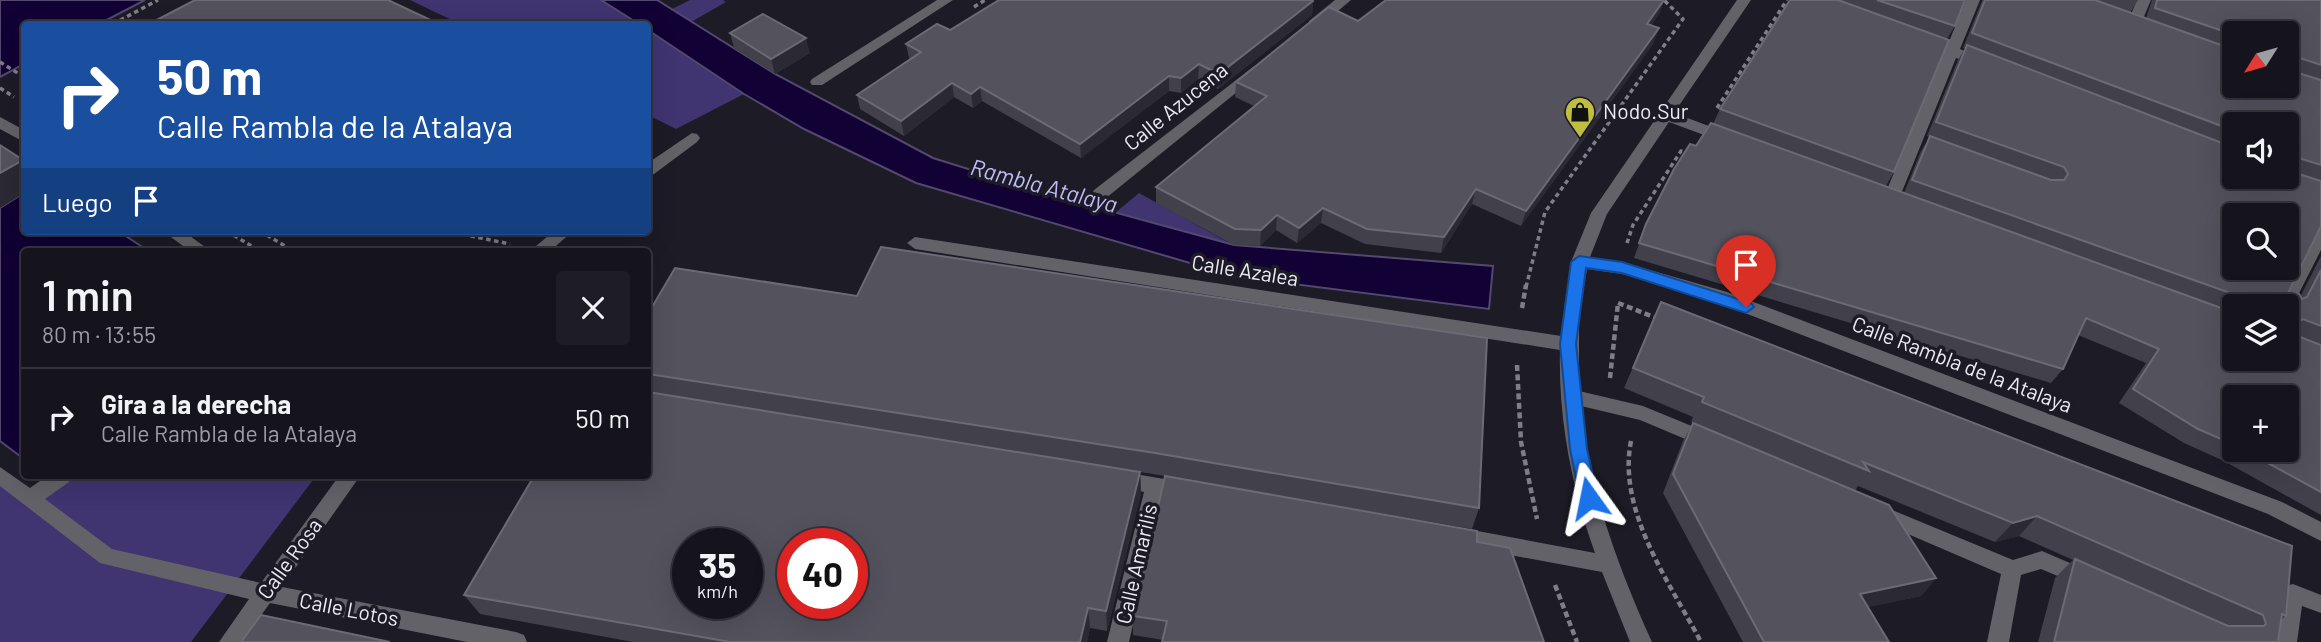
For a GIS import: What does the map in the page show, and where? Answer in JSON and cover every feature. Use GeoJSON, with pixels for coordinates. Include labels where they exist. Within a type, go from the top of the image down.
{"type":"FeatureCollection","features":[{"type":"Feature","properties":{"kind":"street"},"geometry":{"type":"LineString","coordinates":[[817,82],[946,0]]}},
{"type":"Feature","properties":{"kind":"street"},"geometry":{"type":"LineString","coordinates":[[1301,34],[1344,0]]}},
{"type":"Feature","properties":{"kind":"street"},"geometry":{"type":"LineString","coordinates":[[1640,642],[1607,564],[1589,498],[1572,397],[1568,344],[1579,262],[1599,213],[1744,0]]}},
{"type":"Feature","properties":{"kind":"street"},"geometry":{"type":"LineString","coordinates":[[1891,199],[1923,143],[1973,0]]}},
{"type":"Feature","properties":{"kind":"street"},"geometry":{"type":"LineString","coordinates":[[2133,26],[2144,0]]}},
{"type":"Feature","properties":{"kind":"street"},"geometry":{"type":"LineString","coordinates":[[1916,38],[2004,71]]}},
{"type":"Feature","properties":{"kind":"street","name":"Calle Azucena"},"geometry":{"type":"LineString","coordinates":[[1100,194],[1270,59]]}},
{"type":"Feature","properties":{"kind":"street"},"geometry":{"type":"LineString","coordinates":[[1664,115],[1741,143]]}},
{"type":"Feature","properties":{"kind":"street"},"geometry":{"type":"LineString","coordinates":[[0,122],[21,135]]}},
{"type":"Feature","properties":{"kind":"street"},"geometry":{"type":"LineString","coordinates":[[651,168],[692,138]]}},
{"type":"Feature","properties":{"kind":"street"},"geometry":{"type":"LineString","coordinates":[[2290,294],[2321,234]]}},
{"type":"Feature","properties":{"kind":"street"},"geometry":{"type":"LineString","coordinates":[[178,235],[198,248]]}},
{"type":"Feature","properties":{"kind":"street"},"geometry":{"type":"LineString","coordinates":[[542,248],[560,235]]}},
{"type":"Feature","properties":{"kind":"street","name":"Calle Azalea"},"geometry":{"type":"LineString","coordinates":[[915,243],[1568,344]]}},
{"type":"Feature","properties":{"kind":"street","name":"Calle Rambla de la Atalaya"},"geometry":{"type":"LineString","coordinates":[[1579,262],[1622,268],[1721,297],[2275,508],[2321,532]]}},
{"type":"Feature","properties":{"kind":"street"},"geometry":{"type":"LineString","coordinates":[[1572,397],[1643,413],[1732,451]]}},
{"type":"Feature","properties":{"kind":"street","name":"Calle Lotos"},"geometry":{"type":"LineString","coordinates":[[0,475],[107,557],[265,593],[516,642]]}},
{"type":"Feature","properties":{"kind":"street"},"geometry":{"type":"LineString","coordinates":[[1100,476],[1209,494]]}},
{"type":"Feature","properties":{"kind":"street"},"geometry":{"type":"LineString","coordinates":[[30,499],[58,479]]}},
{"type":"Feature","properties":{"kind":"street","name":"Calle Rosa"},"geometry":{"type":"LineString","coordinates":[[230,642],[347,479]]}},
{"type":"Feature","properties":{"kind":"street","name":"Calle Amarilis"},"geometry":{"type":"LineString","coordinates":[[1118,642],[1155,485]]}},
{"type":"Feature","properties":{"kind":"street"},"geometry":{"type":"LineString","coordinates":[[1860,505],[2012,569],[2042,560],[2104,587]]}},
{"type":"Feature","properties":{"kind":"street"},"geometry":{"type":"LineString","coordinates":[[1437,533],[1607,564]]}},
{"type":"Feature","properties":{"kind":"street"},"geometry":{"type":"LineString","coordinates":[[1998,642],[2012,569]]}},
{"type":"Feature","properties":{"kind":"street"},"geometry":{"type":"LineString","coordinates":[[2286,642],[2293,593],[2321,604]]}},
{"type":"Feature","properties":{"kind":"path"},"geometry":{"type":"LineString","coordinates":[[119,21],[158,0]]}},
{"type":"Feature","properties":{"kind":"path"},"geometry":{"type":"LineString","coordinates":[[1577,642],[1544,551],[1521,442],[1517,336],[1532,252],[1545,212],[1683,19],[1664,0]]}},
{"type":"Feature","properties":{"kind":"path"},"geometry":{"type":"LineString","coordinates":[[1609,387],[1623,256],[1633,225],[1681,151],[1688,153],[1787,0]]}},
{"type":"Feature","properties":{"kind":"path"},"geometry":{"type":"LineString","coordinates":[[0,62],[21,76]]}},
{"type":"Feature","properties":{"kind":"path"},"geometry":{"type":"LineString","coordinates":[[233,235],[255,248]]}},
{"type":"Feature","properties":{"kind":"path"},"geometry":{"type":"LineString","coordinates":[[267,235],[288,248]]}},
{"type":"Feature","properties":{"kind":"path"},"geometry":{"type":"LineString","coordinates":[[466,235],[517,246],[514,248]]}},
{"type":"Feature","properties":{"kind":"path"},"geometry":{"type":"LineString","coordinates":[[1618,303],[1670,323]]}},
{"type":"Feature","properties":{"kind":"path"},"geometry":{"type":"LineString","coordinates":[[1643,413],[1628,445],[1627,474],[1633,504],[1701,642]]}},
{"type":"Feature","properties":{"kind":"shaded area"},"geometry":{"type":"Polygon","coordinates":[[[0,0],[145,0],[105,21],[21,21],[21,66],[0,77],[0,0]]]}},
{"type":"Feature","properties":{"kind":"shaded area"},"geometry":{"type":"Polygon","coordinates":[[[410,0],[601,0],[634,21],[454,21],[410,0]]]}},
{"type":"Feature","properties":{"kind":"shaded area"},"geometry":{"type":"Polygon","coordinates":[[[601,0],[657,0],[775,74],[933,158],[1055,196],[1234,245],[1493,266],[1489,309],[1238,277],[916,183],[804,129],[744,94],[651,32],[651,21],[634,21],[601,0]]]}},
{"type":"Feature","properties":{"kind":"shaded area"},"geometry":{"type":"Polygon","coordinates":[[[690,0],[726,2],[691,22],[672,9],[690,0]]]}},
{"type":"Feature","properties":{"kind":"shaded area"},"geometry":{"type":"Polygon","coordinates":[[[651,32],[744,94],[676,129],[651,116],[651,32]]]}},
{"type":"Feature","properties":{"kind":"shaded area"},"geometry":{"type":"Polygon","coordinates":[[[1139,193],[1222,239],[1234,245],[1115,213],[1139,193]]]}},
{"type":"Feature","properties":{"kind":"shaded area"},"geometry":{"type":"Polygon","coordinates":[[[21,195],[21,235],[124,235],[144,248],[21,248],[21,457],[0,441],[0,208],[21,195]]]}},
{"type":"Feature","properties":{"kind":"shaded area"},"geometry":{"type":"Polygon","coordinates":[[[0,475],[30,498],[58,479],[314,479],[191,642],[0,642],[0,475]]]}},
{"type":"Feature","properties":{"kind":"building"},"geometry":{"type":"Polygon","coordinates":[[[195,0],[388,0],[433,21],[155,21],[195,0]]]}},
{"type":"Feature","properties":{"kind":"building"},"geometry":{"type":"Polygon","coordinates":[[[999,0],[1313,1],[1219,74],[1199,64],[1181,78],[1169,76],[1080,144],[980,87],[971,94],[952,83],[901,121],[857,95],[921,52],[906,44],[937,24],[950,30],[999,0]]]}},
{"type":"Feature","properties":{"kind":"building"},"geometry":{"type":"Polygon","coordinates":[[[1386,0],[1664,0],[1647,24],[1659,28],[1526,211],[1476,189],[1444,237],[1367,229],[1323,208],[1299,228],[1277,215],[1261,230],[1235,229],[1156,187],[1267,96],[1236,82],[1329,7],[1358,21],[1386,0]]]}},
{"type":"Feature","properties":{"kind":"building"},"geometry":{"type":"Polygon","coordinates":[[[1790,0],[1838,0],[1949,40],[1894,172],[1720,109],[1790,0]]]}},
{"type":"Feature","properties":{"kind":"building"},"geometry":{"type":"Polygon","coordinates":[[[1877,0],[1965,0],[1955,26],[1877,0]]]}},
{"type":"Feature","properties":{"kind":"building"},"geometry":{"type":"Polygon","coordinates":[[[1985,0],[2095,0],[2222,45],[2222,98],[2300,98],[2300,74],[2321,80],[2321,165],[2299,158],[2299,112],[2222,112],[2222,126],[1972,33],[1985,0]]]}},
{"type":"Feature","properties":{"kind":"building"},"geometry":{"type":"Polygon","coordinates":[[[2157,0],[2321,0],[2321,65],[2300,58],[2300,21],[2222,21],[2222,31],[2155,8],[2157,0]]]}},
{"type":"Feature","properties":{"kind":"building"},"geometry":{"type":"Polygon","coordinates":[[[763,14],[806,38],[771,59],[730,33],[763,14]]]}},
{"type":"Feature","properties":{"kind":"building"},"geometry":{"type":"Polygon","coordinates":[[[1967,45],[2222,143],[2222,189],[2299,189],[2299,174],[2321,181],[2321,226],[2299,271],[2299,203],[2222,203],[2222,280],[2294,280],[2288,293],[2299,294],[2233,294],[1912,180],[1930,136],[2051,180],[2064,180],[2068,174],[2064,167],[1936,122],[1967,45]]]}},
{"type":"Feature","properties":{"kind":"building"},"geometry":{"type":"Polygon","coordinates":[[[1711,123],[2222,308],[2222,371],[2299,371],[2299,321],[2300,337],[2321,345],[2321,492],[2266,462],[2299,462],[2299,385],[2222,385],[2222,439],[2198,429],[2133,389],[2159,349],[2086,318],[2063,369],[1639,243],[1674,169],[1690,144],[1696,146],[1711,123]]]}},
{"type":"Feature","properties":{"kind":"building"},"geometry":{"type":"Polygon","coordinates":[[[0,145],[21,161],[0,173],[0,145]]]}},
{"type":"Feature","properties":{"kind":"building"},"geometry":{"type":"Polygon","coordinates":[[[881,247],[1487,338],[1479,508],[1155,453],[651,374],[651,309],[675,268],[857,296],[881,247]]]}},
{"type":"Feature","properties":{"kind":"building"},"geometry":{"type":"Polygon","coordinates":[[[2321,270],[2321,326],[2303,319],[2299,321],[2299,294],[2302,299],[2307,297],[2321,270]]]}},
{"type":"Feature","properties":{"kind":"building"},"geometry":{"type":"Polygon","coordinates":[[[1661,302],[2292,546],[2286,616],[2282,614],[2278,642],[2054,642],[2075,559],[2228,626],[2266,624],[2263,615],[2037,516],[2013,523],[1863,462],[1869,471],[1702,402],[1704,397],[1633,368],[1661,302]]]}},
{"type":"Feature","properties":{"kind":"building"},"geometry":{"type":"Polygon","coordinates":[[[651,392],[1140,472],[1106,611],[1088,608],[1080,642],[730,642],[464,595],[532,479],[651,479],[651,392]]]}},
{"type":"Feature","properties":{"kind":"building"},"geometry":{"type":"Polygon","coordinates":[[[1693,423],[1889,505],[1936,578],[1860,594],[1889,642],[1764,642],[1673,474],[1693,423]]]}},
{"type":"Feature","properties":{"kind":"building"},"geometry":{"type":"Polygon","coordinates":[[[1165,476],[1477,531],[1477,542],[1510,548],[1544,642],[1162,642],[1167,621],[1133,616],[1165,476]]]}},
{"type":"Feature","properties":{"kind":"building"},"geometry":{"type":"Polygon","coordinates":[[[261,615],[390,642],[241,642],[261,615]]]}},
{"type":"Feature","properties":{"kind":"place","name":"Nodo.Sur"},"geometry":{"type":"Point","coordinates":[1580,139]}},
{"type":"Feature","properties":{"kind":"route"},"geometry":{"type":"LineString","coordinates":[[1589,498],[1578,449],[1568,344],[1579,262],[1622,268],[1746,307]]}},
{"type":"Feature","properties":{"kind":"water label","name":"Rambla Atalaya"},"geometry":{"type":"Point","coordinates":[1044,186]}}]}
